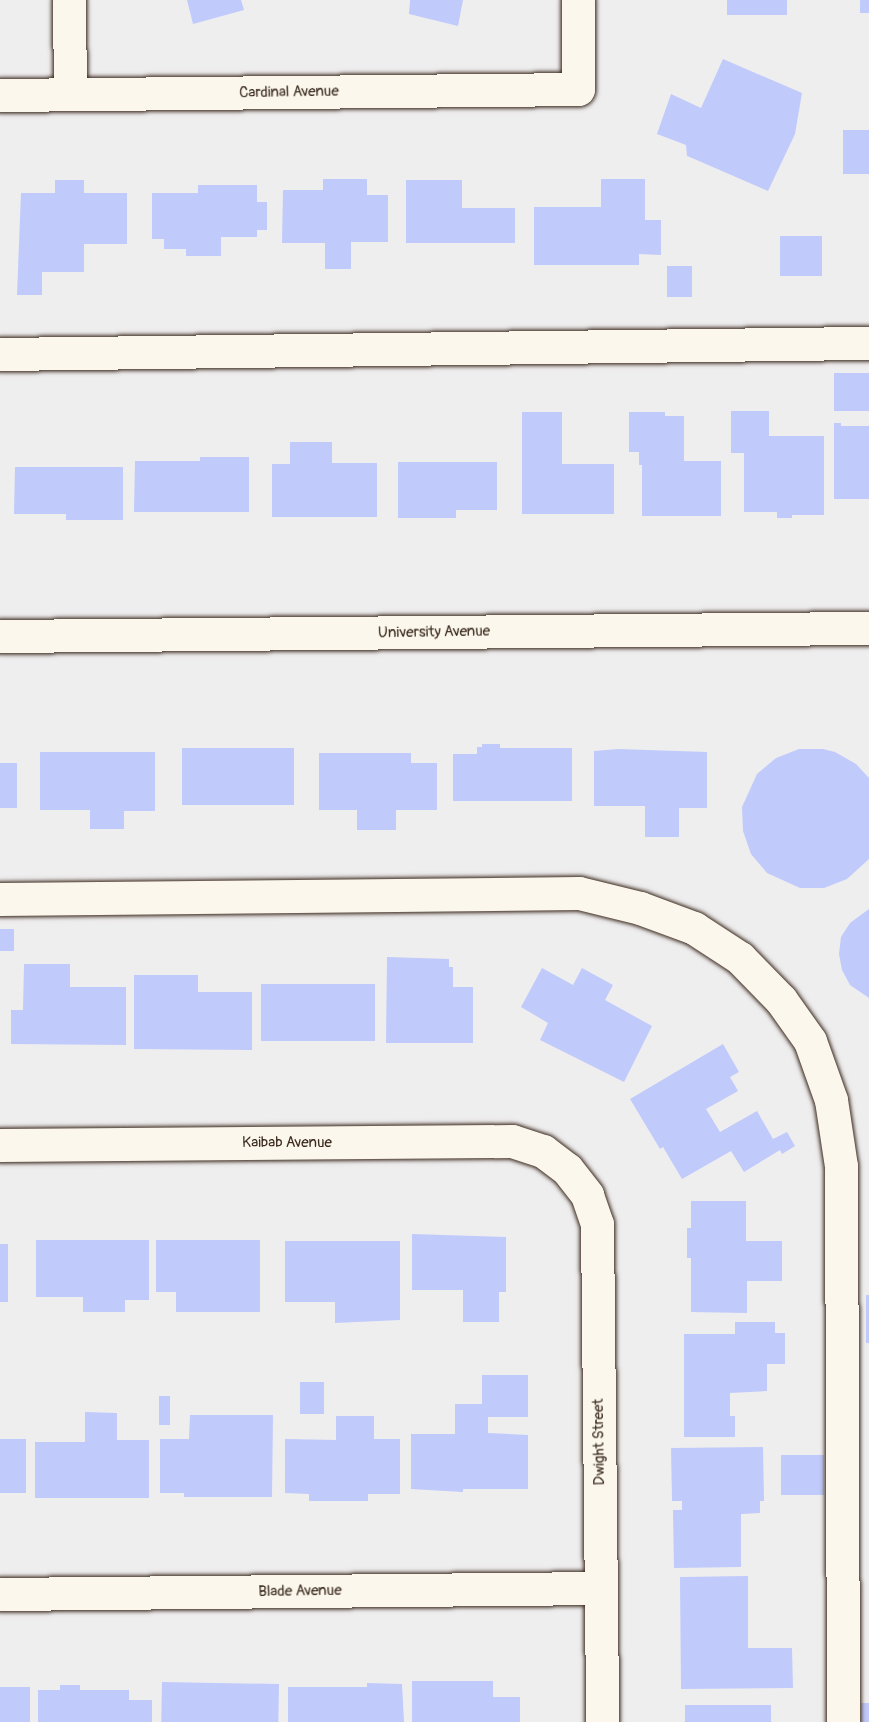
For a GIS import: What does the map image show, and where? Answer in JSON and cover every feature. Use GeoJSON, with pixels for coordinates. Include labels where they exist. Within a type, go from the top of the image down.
{"type":"FeatureCollection","features":[{"type":"Feature","properties":{"kind":"street"},"geometry":{"type":"LineString","coordinates":[[69,0],[70,94]]}},
{"type":"Feature","properties":{"kind":"street","name":"Cardinal Avenue"},"geometry":{"type":"LineString","coordinates":[[0,94],[578,89],[578,0]]}},
{"type":"Feature","properties":{"kind":"street"},"geometry":{"type":"LineString","coordinates":[[0,354],[869,343]]}},
{"type":"Feature","properties":{"kind":"street","name":"University Avenue"},"geometry":{"type":"LineString","coordinates":[[0,636],[869,628]]}},
{"type":"Feature","properties":{"kind":"street"},"geometry":{"type":"LineString","coordinates":[[0,899],[579,893],[640,909],[694,928],[740,958],[781,1000],[810,1041],[831,1100],[841,1166],[843,1722]]}},
{"type":"Feature","properties":{"kind":"street","name":"Kaibab Avenue"},"geometry":{"type":"LineString","coordinates":[[0,1145],[512,1141],[543,1151],[567,1169]]}},
{"type":"Feature","properties":{"kind":"street","name":"Dwight Street"},"geometry":{"type":"LineString","coordinates":[[567,1169],[587,1195],[597,1224],[602,1722]]}},
{"type":"Feature","properties":{"kind":"street","name":"Blade Avenue"},"geometry":{"type":"LineString","coordinates":[[0,1594],[601,1588]]}},
{"type":"Feature","properties":{"kind":"building"},"geometry":{"type":"Polygon","coordinates":[[[187,0],[241,0],[244,10],[193,24],[187,0]]]}},
{"type":"Feature","properties":{"kind":"building"},"geometry":{"type":"Polygon","coordinates":[[[410,0],[463,0],[458,26],[409,14],[410,0]]]}},
{"type":"Feature","properties":{"kind":"building"},"geometry":{"type":"Polygon","coordinates":[[[727,0],[787,0],[787,15],[727,15],[727,0]]]}},
{"type":"Feature","properties":{"kind":"building"},"geometry":{"type":"Polygon","coordinates":[[[860,0],[869,0],[869,13],[860,13],[860,0]]]}},
{"type":"Feature","properties":{"kind":"building"},"geometry":{"type":"Polygon","coordinates":[[[723,59],[802,93],[795,134],[768,191],[687,156],[686,145],[657,134],[671,94],[701,108],[723,59]]]}},
{"type":"Feature","properties":{"kind":"building"},"geometry":{"type":"Polygon","coordinates":[[[843,130],[869,130],[869,174],[843,174],[843,130]]]}},
{"type":"Feature","properties":{"kind":"building"},"geometry":{"type":"Polygon","coordinates":[[[323,179],[367,179],[367,195],[388,195],[388,242],[351,242],[351,269],[325,269],[325,243],[282,243],[283,190],[323,190],[323,179]]]}},
{"type":"Feature","properties":{"kind":"building"},"geometry":{"type":"Polygon","coordinates":[[[601,179],[645,179],[645,220],[661,220],[661,255],[639,254],[639,265],[534,265],[534,207],[601,207],[601,179]]]}},
{"type":"Feature","properties":{"kind":"building"},"geometry":{"type":"Polygon","coordinates":[[[55,180],[84,180],[84,193],[127,193],[127,244],[84,244],[84,272],[42,272],[42,295],[17,295],[21,193],[55,193],[55,180]]]}},
{"type":"Feature","properties":{"kind":"building"},"geometry":{"type":"Polygon","coordinates":[[[406,180],[462,180],[462,208],[515,208],[515,243],[406,243],[406,180]]]}},
{"type":"Feature","properties":{"kind":"building"},"geometry":{"type":"Polygon","coordinates":[[[198,185],[257,185],[257,202],[267,202],[267,230],[257,230],[257,237],[221,237],[221,256],[186,256],[186,249],[164,249],[164,239],[152,239],[152,193],[198,193],[198,185]]]}},
{"type":"Feature","properties":{"kind":"building"},"geometry":{"type":"Polygon","coordinates":[[[780,236],[822,236],[822,276],[780,276],[780,236]]]}},
{"type":"Feature","properties":{"kind":"building"},"geometry":{"type":"Polygon","coordinates":[[[667,266],[692,266],[692,297],[667,297],[667,266]]]}},
{"type":"Feature","properties":{"kind":"building"},"geometry":{"type":"Polygon","coordinates":[[[834,373],[869,373],[869,411],[834,411],[834,373]]]}},
{"type":"Feature","properties":{"kind":"building"},"geometry":{"type":"Polygon","coordinates":[[[731,411],[769,411],[769,436],[824,436],[824,515],[792,515],[792,518],[777,518],[777,512],[744,512],[744,453],[731,453],[731,411]]]}},
{"type":"Feature","properties":{"kind":"building"},"geometry":{"type":"Polygon","coordinates":[[[522,412],[562,412],[562,464],[614,464],[614,514],[522,514],[522,412]]]}},
{"type":"Feature","properties":{"kind":"building"},"geometry":{"type":"Polygon","coordinates":[[[629,412],[665,412],[665,416],[684,416],[684,461],[721,461],[721,516],[642,516],[642,465],[639,465],[639,452],[629,452],[629,412]]]}},
{"type":"Feature","properties":{"kind":"building"},"geometry":{"type":"Polygon","coordinates":[[[834,423],[841,423],[841,426],[869,426],[869,499],[834,499],[834,423]]]}},
{"type":"Feature","properties":{"kind":"building"},"geometry":{"type":"Polygon","coordinates":[[[290,442],[332,442],[332,463],[377,463],[377,517],[272,517],[272,464],[290,464],[290,442]]]}},
{"type":"Feature","properties":{"kind":"building"},"geometry":{"type":"Polygon","coordinates":[[[200,457],[249,457],[249,512],[134,512],[135,461],[200,461],[200,457]]]}},
{"type":"Feature","properties":{"kind":"building"},"geometry":{"type":"Polygon","coordinates":[[[398,462],[497,462],[497,510],[456,510],[456,518],[398,518],[398,462]]]}},
{"type":"Feature","properties":{"kind":"building"},"geometry":{"type":"Polygon","coordinates":[[[15,467],[123,467],[123,520],[66,520],[66,514],[14,514],[15,467]]]}},
{"type":"Feature","properties":{"kind":"building"},"geometry":{"type":"Polygon","coordinates":[[[482,744],[500,744],[500,748],[572,748],[572,801],[453,801],[453,754],[477,754],[477,747],[482,747],[482,744]]]}},
{"type":"Feature","properties":{"kind":"building"},"geometry":{"type":"Polygon","coordinates":[[[182,748],[294,748],[294,805],[182,805],[182,748]]]}},
{"type":"Feature","properties":{"kind":"building"},"geometry":{"type":"Polygon","coordinates":[[[618,749],[707,752],[707,808],[679,808],[679,837],[645,837],[645,806],[594,806],[594,751],[618,749]]]}},
{"type":"Feature","properties":{"kind":"building"},"geometry":{"type":"Polygon","coordinates":[[[799,749],[823,749],[835,752],[856,764],[869,778],[869,859],[847,879],[824,888],[800,888],[767,873],[751,854],[743,831],[742,807],[757,774],[776,758],[799,749]]]}},
{"type":"Feature","properties":{"kind":"building"},"geometry":{"type":"Polygon","coordinates":[[[40,752],[155,752],[155,811],[124,811],[124,829],[90,829],[90,810],[40,810],[40,752]]]}},
{"type":"Feature","properties":{"kind":"building"},"geometry":{"type":"Polygon","coordinates":[[[319,753],[411,753],[411,763],[437,763],[437,810],[396,810],[396,830],[357,830],[357,810],[319,810],[319,753]]]}},
{"type":"Feature","properties":{"kind":"building"},"geometry":{"type":"Polygon","coordinates":[[[0,763],[17,763],[17,808],[0,808],[0,763]]]}},
{"type":"Feature","properties":{"kind":"building"},"geometry":{"type":"Polygon","coordinates":[[[869,909],[869,998],[850,985],[842,970],[839,954],[841,937],[850,923],[869,909]]]}},
{"type":"Feature","properties":{"kind":"building"},"geometry":{"type":"Polygon","coordinates":[[[0,929],[14,929],[14,951],[0,951],[0,929]]]}},
{"type":"Feature","properties":{"kind":"building"},"geometry":{"type":"Polygon","coordinates":[[[387,957],[449,959],[449,967],[453,967],[453,987],[473,987],[473,1043],[386,1043],[387,957]]]}},
{"type":"Feature","properties":{"kind":"building"},"geometry":{"type":"Polygon","coordinates":[[[24,964],[70,964],[70,987],[126,987],[126,1045],[11,1044],[11,1010],[23,1010],[24,964]]]}},
{"type":"Feature","properties":{"kind":"building"},"geometry":{"type":"Polygon","coordinates":[[[542,968],[573,985],[582,968],[613,985],[605,1000],[652,1026],[624,1082],[540,1040],[548,1023],[521,1007],[542,968]]]}},
{"type":"Feature","properties":{"kind":"building"},"geometry":{"type":"Polygon","coordinates":[[[134,975],[198,975],[198,992],[252,992],[252,1050],[134,1049],[134,975]]]}},
{"type":"Feature","properties":{"kind":"building"},"geometry":{"type":"Polygon","coordinates":[[[261,984],[375,984],[375,1041],[261,1041],[261,984]]]}},
{"type":"Feature","properties":{"kind":"building"},"geometry":{"type":"Polygon","coordinates":[[[723,1044],[739,1072],[730,1077],[738,1091],[706,1109],[720,1132],[757,1111],[773,1139],[787,1132],[795,1146],[782,1154],[780,1150],[744,1172],[731,1151],[682,1179],[663,1147],[660,1149],[630,1099],[723,1044]]]}},
{"type":"Feature","properties":{"kind":"building"},"geometry":{"type":"Polygon","coordinates":[[[691,1201],[746,1201],[746,1241],[782,1241],[782,1281],[747,1281],[747,1313],[691,1312],[691,1258],[687,1258],[687,1228],[691,1228],[691,1201]]]}},
{"type":"Feature","properties":{"kind":"building"},"geometry":{"type":"Polygon","coordinates":[[[412,1234],[506,1237],[506,1292],[499,1292],[499,1322],[463,1322],[463,1290],[412,1290],[412,1234]]]}},
{"type":"Feature","properties":{"kind":"building"},"geometry":{"type":"Polygon","coordinates":[[[36,1240],[149,1240],[149,1300],[125,1300],[125,1312],[83,1312],[83,1297],[36,1297],[36,1240]]]}},
{"type":"Feature","properties":{"kind":"building"},"geometry":{"type":"Polygon","coordinates":[[[156,1240],[260,1240],[260,1312],[176,1312],[176,1292],[156,1292],[156,1240]]]}},
{"type":"Feature","properties":{"kind":"building"},"geometry":{"type":"Polygon","coordinates":[[[285,1241],[400,1241],[400,1320],[335,1323],[335,1302],[285,1302],[285,1241]]]}},
{"type":"Feature","properties":{"kind":"building"},"geometry":{"type":"Polygon","coordinates":[[[0,1244],[8,1244],[8,1302],[0,1302],[0,1244]]]}},
{"type":"Feature","properties":{"kind":"building"},"geometry":{"type":"Polygon","coordinates":[[[866,1295],[869,1295],[869,1343],[866,1343],[866,1295]]]}},
{"type":"Feature","properties":{"kind":"building"},"geometry":{"type":"Polygon","coordinates":[[[735,1322],[775,1322],[775,1333],[785,1333],[785,1364],[767,1364],[767,1391],[730,1393],[730,1416],[735,1416],[735,1437],[684,1437],[684,1334],[735,1334],[735,1322]]]}},
{"type":"Feature","properties":{"kind":"building"},"geometry":{"type":"Polygon","coordinates":[[[482,1375],[528,1375],[528,1417],[488,1417],[488,1433],[528,1435],[528,1489],[463,1489],[463,1492],[411,1489],[411,1434],[455,1434],[455,1404],[482,1404],[482,1375]]]}},
{"type":"Feature","properties":{"kind":"building"},"geometry":{"type":"Polygon","coordinates":[[[300,1382],[324,1382],[324,1414],[300,1414],[300,1382]]]}},
{"type":"Feature","properties":{"kind":"building"},"geometry":{"type":"Polygon","coordinates":[[[159,1396],[170,1396],[170,1425],[159,1425],[159,1396]]]}},
{"type":"Feature","properties":{"kind":"building"},"geometry":{"type":"Polygon","coordinates":[[[85,1412],[117,1413],[117,1440],[149,1440],[149,1498],[35,1498],[35,1442],[85,1442],[85,1412]]]}},
{"type":"Feature","properties":{"kind":"building"},"geometry":{"type":"Polygon","coordinates":[[[190,1415],[273,1415],[272,1497],[184,1497],[184,1493],[160,1493],[160,1439],[189,1439],[190,1415]]]}},
{"type":"Feature","properties":{"kind":"building"},"geometry":{"type":"Polygon","coordinates":[[[336,1416],[374,1416],[374,1439],[400,1439],[400,1494],[368,1494],[368,1501],[309,1501],[309,1494],[285,1493],[285,1439],[336,1440],[336,1416]]]}},
{"type":"Feature","properties":{"kind":"building"},"geometry":{"type":"Polygon","coordinates":[[[0,1439],[26,1439],[26,1493],[0,1493],[0,1439]]]}},
{"type":"Feature","properties":{"kind":"building"},"geometry":{"type":"Polygon","coordinates":[[[763,1447],[764,1501],[760,1501],[760,1513],[741,1514],[741,1567],[674,1568],[673,1510],[682,1510],[682,1501],[672,1501],[671,1448],[763,1447]]]}},
{"type":"Feature","properties":{"kind":"building"},"geometry":{"type":"Polygon","coordinates":[[[781,1455],[824,1455],[824,1495],[781,1495],[781,1455]]]}},
{"type":"Feature","properties":{"kind":"building"},"geometry":{"type":"Polygon","coordinates":[[[748,1576],[748,1648],[792,1648],[793,1688],[681,1689],[680,1577],[748,1576]]]}},
{"type":"Feature","properties":{"kind":"building"},"geometry":{"type":"Polygon","coordinates":[[[412,1681],[493,1681],[493,1697],[520,1697],[520,1722],[412,1722],[412,1681]]]}},
{"type":"Feature","properties":{"kind":"building"},"geometry":{"type":"Polygon","coordinates":[[[162,1682],[279,1684],[278,1722],[161,1722],[162,1682]]]}},
{"type":"Feature","properties":{"kind":"building"},"geometry":{"type":"Polygon","coordinates":[[[367,1683],[402,1684],[404,1722],[288,1722],[288,1687],[367,1687],[367,1683]]]}},
{"type":"Feature","properties":{"kind":"building"},"geometry":{"type":"Polygon","coordinates":[[[60,1685],[80,1685],[80,1690],[129,1690],[129,1700],[152,1700],[152,1722],[38,1722],[38,1690],[60,1690],[60,1685]]]}},
{"type":"Feature","properties":{"kind":"building"},"geometry":{"type":"Polygon","coordinates":[[[0,1687],[30,1687],[30,1722],[0,1722],[0,1687]]]}},
{"type":"Feature","properties":{"kind":"building"},"geometry":{"type":"Polygon","coordinates":[[[861,1703],[869,1703],[869,1722],[861,1722],[861,1703]]]}},
{"type":"Feature","properties":{"kind":"building"},"geometry":{"type":"Polygon","coordinates":[[[685,1705],[771,1705],[771,1722],[685,1722],[685,1705]]]}}]}
